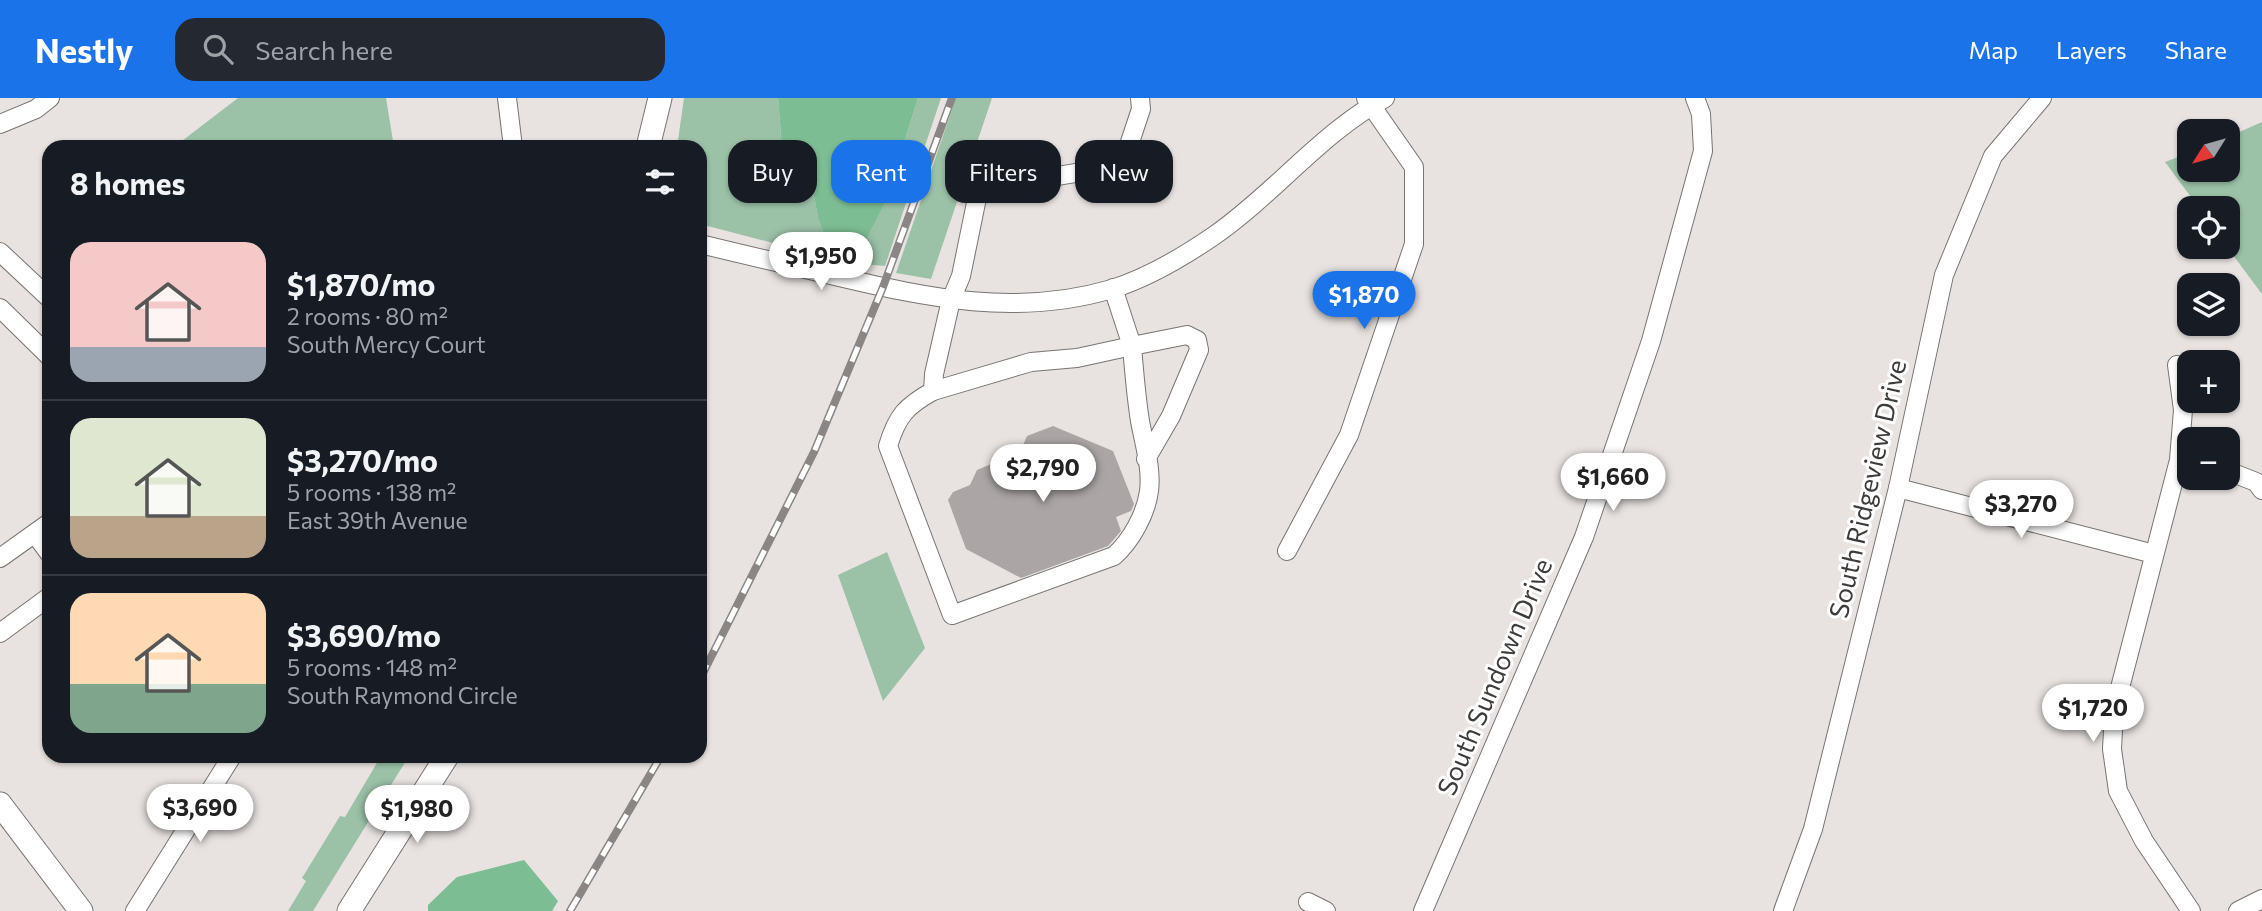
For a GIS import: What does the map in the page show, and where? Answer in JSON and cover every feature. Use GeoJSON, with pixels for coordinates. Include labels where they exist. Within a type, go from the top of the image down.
{"type":"FeatureCollection","features":[{"type":"Feature","properties":{"kind":"main road"},"geometry":{"type":"LineString","coordinates":[[650,140],[660,98]]}},
{"type":"Feature","properties":{"kind":"main road"},"geometry":{"type":"LineString","coordinates":[[349,911],[443,763]]}},
{"type":"Feature","properties":{"kind":"main road"},"geometry":{"type":"LineString","coordinates":[[0,804],[81,911]]}},
{"type":"Feature","properties":{"kind":"street"},"geometry":{"type":"LineString","coordinates":[[0,124],[36,109],[50,98]]}},
{"type":"Feature","properties":{"kind":"street"},"geometry":{"type":"LineString","coordinates":[[507,98],[512,140]]}},
{"type":"Feature","properties":{"kind":"street"},"geometry":{"type":"LineString","coordinates":[[933,391],[934,374],[951,300],[961,276],[977,198],[990,187],[1100,169],[1128,148],[1140,109],[1140,98]]}},
{"type":"Feature","properties":{"kind":"street","name":"South Sundown Drive"},"geometry":{"type":"LineString","coordinates":[[1423,911],[1584,537],[1651,341],[1703,151],[1701,114],[1695,98]]}},
{"type":"Feature","properties":{"kind":"street","name":"South Ridgeview Drive"},"geometry":{"type":"LineString","coordinates":[[1783,911],[1813,830],[1898,488],[1944,275],[1993,156],[2042,98]]}},
{"type":"Feature","properties":{"kind":"street"},"geometry":{"type":"LineString","coordinates":[[707,246],[883,287],[966,302],[1040,303],[1113,288],[1184,256],[1240,217],[1374,101],[1414,167],[1414,244],[1349,435],[1287,551]]}},
{"type":"Feature","properties":{"kind":"street"},"geometry":{"type":"LineString","coordinates":[[0,252],[42,291]]}},
{"type":"Feature","properties":{"kind":"street"},"geometry":{"type":"LineString","coordinates":[[1113,288],[1132,346],[1149,491],[1130,539],[1114,556],[953,615],[888,446],[901,414],[933,391],[1031,362],[1077,358],[1132,346],[1187,335],[1197,340],[1199,350],[1171,416],[1146,459]]}},
{"type":"Feature","properties":{"kind":"street"},"geometry":{"type":"LineString","coordinates":[[0,308],[42,349]]}},
{"type":"Feature","properties":{"kind":"street"},"geometry":{"type":"LineString","coordinates":[[2240,476],[2256,482],[2262,489]]}},
{"type":"Feature","properties":{"kind":"street"},"geometry":{"type":"LineString","coordinates":[[2177,483],[2154,554],[2114,711],[2112,748],[2118,791],[2144,841],[2191,911]]}},
{"type":"Feature","properties":{"kind":"street"},"geometry":{"type":"LineString","coordinates":[[1898,488],[2154,554]]}},
{"type":"Feature","properties":{"kind":"street"},"geometry":{"type":"LineString","coordinates":[[0,558],[42,528]]}},
{"type":"Feature","properties":{"kind":"street"},"geometry":{"type":"LineString","coordinates":[[0,633],[42,602]]}},
{"type":"Feature","properties":{"kind":"street"},"geometry":{"type":"LineString","coordinates":[[135,911],[228,763]]}},
{"type":"Feature","properties":{"kind":"street"},"geometry":{"type":"LineString","coordinates":[[2238,911],[2262,899]]}},
{"type":"Feature","properties":{"kind":"street"},"geometry":{"type":"LineString","coordinates":[[1308,902],[1326,911]]}},
{"type":"Feature","properties":{"kind":"green space"},"geometry":{"type":"Polygon","coordinates":[[[238,98],[386,98],[393,140],[183,140],[238,98]]]}},
{"type":"Feature","properties":{"kind":"green space"},"geometry":{"type":"Polygon","coordinates":[[[684,98],[778,98],[781,140],[728,140],[728,203],[815,203],[818,217],[874,203],[906,203],[885,266],[850,263],[707,226],[707,140],[678,140],[684,98]]]}},
{"type":"Feature","properties":{"kind":"green space"},"geometry":{"type":"Polygon","coordinates":[[[778,98],[918,98],[905,140],[831,140],[831,203],[884,203],[863,245],[825,235],[815,203],[817,140],[781,140],[778,98]]]}},
{"type":"Feature","properties":{"kind":"green space"},"geometry":{"type":"Polygon","coordinates":[[[918,98],[941,98],[927,140],[905,140],[918,98]]]}},
{"type":"Feature","properties":{"kind":"green space"},"geometry":{"type":"Polygon","coordinates":[[[956,98],[992,98],[978,140],[945,140],[945,203],[957,203],[931,279],[896,273],[920,203],[931,203],[931,171],[956,98]]]}},
{"type":"Feature","properties":{"kind":"green space"},"geometry":{"type":"Polygon","coordinates":[[[2262,122],[2262,294],[2236,259],[2240,259],[2240,196],[2190,196],[2180,182],[2240,182],[2240,132],[2262,122]]]}},
{"type":"Feature","properties":{"kind":"green space"},"geometry":{"type":"Polygon","coordinates":[[[2177,158],[2177,178],[2165,162],[2177,158]]]}},
{"type":"Feature","properties":{"kind":"green space"},"geometry":{"type":"Polygon","coordinates":[[[887,552],[925,648],[883,701],[838,575],[887,552]]]}},
{"type":"Feature","properties":{"kind":"green space"},"geometry":{"type":"Polygon","coordinates":[[[377,763],[405,763],[313,911],[288,911],[306,881],[302,878],[340,816],[345,817],[377,763]]]}},
{"type":"Feature","properties":{"kind":"green space"},"geometry":{"type":"Polygon","coordinates":[[[524,860],[558,901],[552,911],[428,911],[428,905],[457,877],[524,860]]]}},
{"type":"Feature","properties":{"kind":"building"},"geometry":{"type":"Polygon","coordinates":[[[1053,426],[1113,451],[1134,504],[1131,511],[1116,517],[1121,531],[1108,546],[1021,578],[966,549],[948,500],[953,492],[970,485],[977,470],[1020,452],[1027,436],[1053,426]]]}},
{"type":"Feature","properties":{"kind":"railway"},"geometry":{"type":"LineString","coordinates":[[707,665],[814,452],[883,287],[952,98]]}},
{"type":"Feature","properties":{"kind":"railway"},"geometry":{"type":"LineString","coordinates":[[570,911],[657,763]]}}]}
